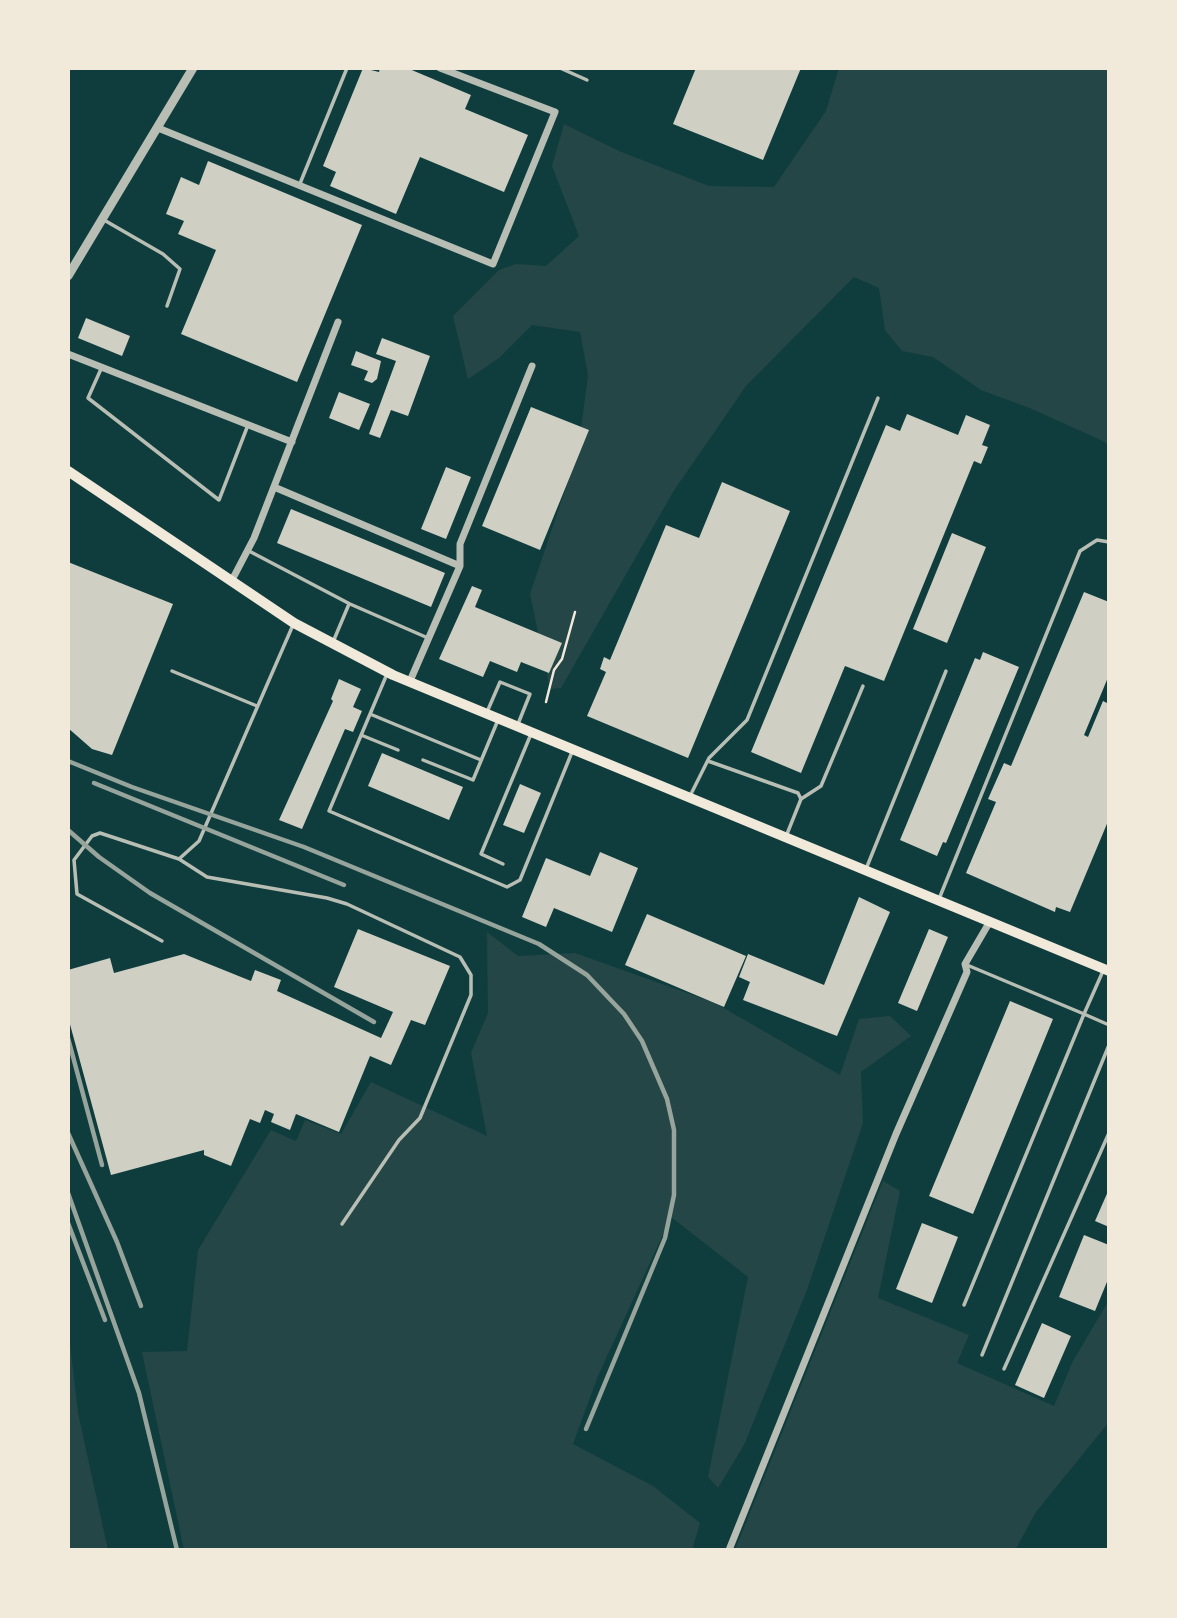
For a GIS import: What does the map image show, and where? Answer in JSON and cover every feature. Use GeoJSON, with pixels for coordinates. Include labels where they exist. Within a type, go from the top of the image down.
{"type":"FeatureCollection","features":[{"type":"Feature","properties":{"kind":"main road"},"geometry":{"type":"LineString","coordinates":[[68,471],[294,623],[387,672],[1106,970]]}},
{"type":"Feature","properties":{"kind":"street"},"geometry":{"type":"LineString","coordinates":[[68,276],[194,68]]}},
{"type":"Feature","properties":{"kind":"street"},"geometry":{"type":"LineString","coordinates":[[158,128],[493,264],[555,112],[440,68]]}},
{"type":"Feature","properties":{"kind":"street"},"geometry":{"type":"LineString","coordinates":[[230,582],[248,550],[338,322]]}},
{"type":"Feature","properties":{"kind":"street"},"geometry":{"type":"LineString","coordinates":[[68,354],[292,442]]}},
{"type":"Feature","properties":{"kind":"street"},"geometry":{"type":"LineString","coordinates":[[410,681],[460,566],[460,544],[532,366]]}},
{"type":"Feature","properties":{"kind":"street"},"geometry":{"type":"LineString","coordinates":[[274,487],[460,566]]}},
{"type":"Feature","properties":{"kind":"street"},"geometry":{"type":"LineString","coordinates":[[729,1550],[891,1146],[967,972],[965,964],[989,923]]}},
{"type":"Feature","properties":{"kind":"lane"},"geometry":{"type":"LineString","coordinates":[[299,186],[347,68]]}},
{"type":"Feature","properties":{"kind":"lane"},"geometry":{"type":"LineString","coordinates":[[560,68],[587,80]]}},
{"type":"Feature","properties":{"kind":"lane"},"geometry":{"type":"LineString","coordinates":[[103,219],[163,254],[180,269],[167,306]]}},
{"type":"Feature","properties":{"kind":"lane"},"geometry":{"type":"LineString","coordinates":[[102,367],[88,398],[219,500],[248,425]]}},
{"type":"Feature","properties":{"kind":"lane"},"geometry":{"type":"LineString","coordinates":[[689,797],[708,761],[747,720],[878,398]]}},
{"type":"Feature","properties":{"kind":"lane"},"geometry":{"type":"LineString","coordinates":[[938,901],[1080,551],[1097,540],[1109,542]]}},
{"type":"Feature","properties":{"kind":"lane"},"geometry":{"type":"LineString","coordinates":[[248,550],[349,604],[428,639]]}},
{"type":"Feature","properties":{"kind":"lane"},"geometry":{"type":"LineString","coordinates":[[332,644],[349,604]]}},
{"type":"Feature","properties":{"kind":"lane"},"geometry":{"type":"LineString","coordinates":[[179,859],[199,841],[294,623]]}},
{"type":"Feature","properties":{"kind":"lane"},"geometry":{"type":"LineString","coordinates":[[172,671],[257,706]]}},
{"type":"Feature","properties":{"kind":"lane"},"geometry":{"type":"LineString","coordinates":[[865,871],[946,671]]}},
{"type":"Feature","properties":{"kind":"lane"},"geometry":{"type":"LineString","coordinates":[[387,672],[330,811],[507,887],[520,880],[573,749]]}},
{"type":"Feature","properties":{"kind":"lane"},"geometry":{"type":"LineString","coordinates":[[487,713],[500,682],[530,694],[517,726]]}},
{"type":"Feature","properties":{"kind":"lane"},"geometry":{"type":"LineString","coordinates":[[785,838],[802,799],[821,786],[863,686]]}},
{"type":"Feature","properties":{"kind":"lane"},"geometry":{"type":"LineString","coordinates":[[370,714],[482,760]]}},
{"type":"Feature","properties":{"kind":"lane"},"geometry":{"type":"LineString","coordinates":[[423,760],[473,780],[499,718]]}},
{"type":"Feature","properties":{"kind":"lane"},"geometry":{"type":"LineString","coordinates":[[503,864],[481,854],[532,732]]}},
{"type":"Feature","properties":{"kind":"lane"},"geometry":{"type":"LineString","coordinates":[[361,735],[398,750]]}},
{"type":"Feature","properties":{"kind":"lane"},"geometry":{"type":"LineString","coordinates":[[708,761],[798,793],[802,799]]}},
{"type":"Feature","properties":{"kind":"lane"},"geometry":{"type":"LineString","coordinates":[[162,941],[77,894],[74,860],[92,836],[100,833],[179,859],[207,877],[327,898],[347,904],[460,957],[471,975],[471,995],[419,1118],[399,1140],[342,1224]]}},
{"type":"Feature","properties":{"kind":"lane"},"geometry":{"type":"LineString","coordinates":[[965,964],[1109,1025]]}},
{"type":"Feature","properties":{"kind":"lane"},"geometry":{"type":"LineString","coordinates":[[964,1305],[1084,1014],[1106,970]]}},
{"type":"Feature","properties":{"kind":"lane"},"geometry":{"type":"LineString","coordinates":[[982,1355],[1109,1045]]}},
{"type":"Feature","properties":{"kind":"lane"},"geometry":{"type":"LineString","coordinates":[[1004,1369],[1109,1133]]}},
{"type":"Feature","properties":{"kind":"path"},"geometry":{"type":"LineString","coordinates":[[546,702],[554,670],[562,659],[575,612]]}},
{"type":"Feature","properties":{"kind":"shaded area"},"geometry":{"type":"Polygon","coordinates":[[[839,68],[1109,68],[1109,447],[1105,442],[1032,409],[981,390],[933,357],[902,351],[885,330],[879,288],[854,277],[746,386],[673,492],[561,688],[550,689],[530,594],[578,452],[588,375],[580,332],[532,325],[499,358],[468,379],[453,316],[499,270],[516,264],[546,266],[579,236],[552,166],[564,124],[619,151],[709,186],[774,187],[826,111],[839,68]]]}},
{"type":"Feature","properties":{"kind":"shaded area"},"geometry":{"type":"Polygon","coordinates":[[[487,932],[518,956],[575,953],[715,1003],[840,1075],[859,1019],[890,1016],[911,1036],[861,1072],[863,1123],[807,1290],[744,1445],[718,1488],[708,1477],[748,1277],[671,1217],[598,1376],[573,1444],[653,1486],[700,1523],[692,1550],[184,1550],[142,1352],[187,1351],[198,1250],[271,1130],[296,1141],[305,1120],[341,1134],[371,1082],[487,1136],[471,1053],[488,1013],[487,932]]]}},
{"type":"Feature","properties":{"kind":"shaded area"},"geometry":{"type":"Polygon","coordinates":[[[883,1181],[900,1191],[878,1298],[969,1335],[957,1363],[1054,1406],[1073,1361],[1109,1300],[1109,1422],[1036,1512],[1015,1550],[735,1550],[883,1181]]]}},
{"type":"Feature","properties":{"kind":"shaded area"},"geometry":{"type":"Polygon","coordinates":[[[68,1326],[78,1413],[108,1550],[68,1550],[68,1326]]]}},
{"type":"Feature","properties":{"kind":"building"},"geometry":{"type":"Polygon","coordinates":[[[363,68],[379,72],[380,68],[407,68],[471,95],[465,109],[528,135],[504,192],[420,157],[396,214],[330,186],[336,172],[323,166],[363,68]]]}},
{"type":"Feature","properties":{"kind":"building"},"geometry":{"type":"Polygon","coordinates":[[[696,68],[801,68],[763,160],[673,124],[696,68]]]}},
{"type":"Feature","properties":{"kind":"building"},"geometry":{"type":"Polygon","coordinates":[[[208,161],[362,225],[297,382],[181,334],[216,250],[178,234],[184,221],[166,214],[181,177],[199,185],[208,161]]]}},
{"type":"Feature","properties":{"kind":"building"},"geometry":{"type":"Polygon","coordinates":[[[86,318],[130,336],[122,356],[78,338],[86,318]]]}},
{"type":"Feature","properties":{"kind":"building"},"geometry":{"type":"Polygon","coordinates":[[[382,338],[430,356],[408,416],[391,410],[380,438],[369,434],[396,361],[376,354],[382,338]]]}},
{"type":"Feature","properties":{"kind":"building"},"geometry":{"type":"Polygon","coordinates":[[[356,351],[381,361],[377,379],[372,383],[364,380],[368,371],[351,365],[356,351]]]}},
{"type":"Feature","properties":{"kind":"building"},"geometry":{"type":"Polygon","coordinates":[[[339,392],[370,404],[359,430],[329,418],[339,392]]]}},
{"type":"Feature","properties":{"kind":"building"},"geometry":{"type":"Polygon","coordinates":[[[531,407],[589,430],[540,550],[482,526],[531,407]]]}},
{"type":"Feature","properties":{"kind":"building"},"geometry":{"type":"Polygon","coordinates":[[[907,414],[958,435],[966,415],[990,425],[982,445],[988,447],[981,464],[974,461],[884,681],[845,666],[801,773],[751,752],[886,425],[900,431],[907,414]]]}},
{"type":"Feature","properties":{"kind":"building"},"geometry":{"type":"Polygon","coordinates":[[[446,467],[471,477],[446,539],[421,529],[446,467]]]}},
{"type":"Feature","properties":{"kind":"building"},"geometry":{"type":"Polygon","coordinates":[[[722,482],[790,511],[688,758],[587,716],[606,672],[600,669],[604,657],[610,660],[666,525],[699,538],[722,482]]]}},
{"type":"Feature","properties":{"kind":"building"},"geometry":{"type":"Polygon","coordinates":[[[291,509],[445,573],[431,607],[277,543],[291,509]]]}},
{"type":"Feature","properties":{"kind":"building"},"geometry":{"type":"Polygon","coordinates":[[[952,533],[986,547],[947,643],[913,629],[952,533]]]}},
{"type":"Feature","properties":{"kind":"building"},"geometry":{"type":"Polygon","coordinates":[[[68,562],[173,604],[112,755],[92,749],[68,728],[68,562]]]}},
{"type":"Feature","properties":{"kind":"building"},"geometry":{"type":"Polygon","coordinates":[[[472,586],[482,590],[475,607],[562,643],[549,673],[521,662],[517,672],[490,661],[483,677],[439,659],[472,586]]]}},
{"type":"Feature","properties":{"kind":"building"},"geometry":{"type":"Polygon","coordinates":[[[1084,592],[1109,602],[1109,675],[1084,735],[1088,737],[1103,701],[1109,704],[1109,819],[1070,912],[1056,907],[1055,912],[966,873],[996,802],[988,799],[1004,763],[1011,766],[1084,592]]]}},
{"type":"Feature","properties":{"kind":"building"},"geometry":{"type":"Polygon","coordinates":[[[983,652],[1019,667],[946,843],[943,842],[937,856],[900,840],[975,658],[980,660],[983,652]]]}},
{"type":"Feature","properties":{"kind":"building"},"geometry":{"type":"Polygon","coordinates":[[[339,679],[361,689],[353,707],[362,711],[353,732],[345,729],[302,829],[279,820],[333,701],[331,699],[339,679]]]}},
{"type":"Feature","properties":{"kind":"building"},"geometry":{"type":"Polygon","coordinates":[[[382,753],[463,787],[449,820],[368,786],[382,753]]]}},
{"type":"Feature","properties":{"kind":"building"},"geometry":{"type":"Polygon","coordinates":[[[520,784],[541,793],[524,833],[503,825],[520,784]]]}},
{"type":"Feature","properties":{"kind":"building"},"geometry":{"type":"Polygon","coordinates":[[[600,852],[638,868],[612,932],[554,908],[546,927],[522,917],[546,858],[590,876],[600,852]]]}},
{"type":"Feature","properties":{"kind":"building"},"geometry":{"type":"Polygon","coordinates":[[[859,897],[890,912],[837,1036],[743,1000],[750,982],[739,977],[748,954],[824,985],[859,897]]]}},
{"type":"Feature","properties":{"kind":"building"},"geometry":{"type":"Polygon","coordinates":[[[647,914],[746,956],[724,1007],[625,965],[647,914]]]}},
{"type":"Feature","properties":{"kind":"building"},"geometry":{"type":"Polygon","coordinates":[[[358,929],[450,966],[425,1025],[411,1020],[391,1065],[370,1056],[339,1132],[296,1114],[290,1130],[271,1122],[274,1114],[265,1110],[260,1123],[250,1119],[231,1166],[204,1155],[204,1150],[111,1175],[68,1017],[68,970],[110,958],[114,973],[184,954],[251,981],[255,970],[281,980],[277,991],[381,1038],[393,1012],[334,987],[358,929]]]}},
{"type":"Feature","properties":{"kind":"building"},"geometry":{"type":"Polygon","coordinates":[[[929,929],[948,937],[917,1011],[898,1003],[929,929]]]}},
{"type":"Feature","properties":{"kind":"building"},"geometry":{"type":"Polygon","coordinates":[[[1010,1001],[1053,1019],[973,1214],[929,1196],[1010,1001]]]}},
{"type":"Feature","properties":{"kind":"building"},"geometry":{"type":"Polygon","coordinates":[[[1109,1189],[1109,1227],[1095,1221],[1109,1189]]]}},
{"type":"Feature","properties":{"kind":"building"},"geometry":{"type":"Polygon","coordinates":[[[922,1223],[958,1237],[932,1303],[896,1289],[922,1223]]]}},
{"type":"Feature","properties":{"kind":"building"},"geometry":{"type":"Polygon","coordinates":[[[1084,1235],[1109,1245],[1109,1277],[1095,1311],[1059,1297],[1084,1235]]]}},
{"type":"Feature","properties":{"kind":"building"},"geometry":{"type":"Polygon","coordinates":[[[1042,1323],[1071,1336],[1044,1398],[1015,1385],[1042,1323]]]}},
{"type":"Feature","properties":{"kind":"railway"},"geometry":{"type":"LineString","coordinates":[[68,761],[132,787],[304,847],[539,944],[587,975],[624,1014],[642,1041],[667,1099],[674,1130],[674,1195],[665,1238],[586,1429]]}},
{"type":"Feature","properties":{"kind":"railway"},"geometry":{"type":"LineString","coordinates":[[94,783],[344,885]]}},
{"type":"Feature","properties":{"kind":"railway"},"geometry":{"type":"LineString","coordinates":[[68,830],[99,857],[150,893],[374,1022]]}},
{"type":"Feature","properties":{"kind":"railway"},"geometry":{"type":"LineString","coordinates":[[68,1038],[102,1165]]}},
{"type":"Feature","properties":{"kind":"railway"},"geometry":{"type":"LineString","coordinates":[[68,1133],[117,1242],[141,1306]]}},
{"type":"Feature","properties":{"kind":"railway"},"geometry":{"type":"LineString","coordinates":[[68,1193],[139,1393],[177,1550]]}},
{"type":"Feature","properties":{"kind":"railway"},"geometry":{"type":"LineString","coordinates":[[68,1223],[105,1320]]}}]}
